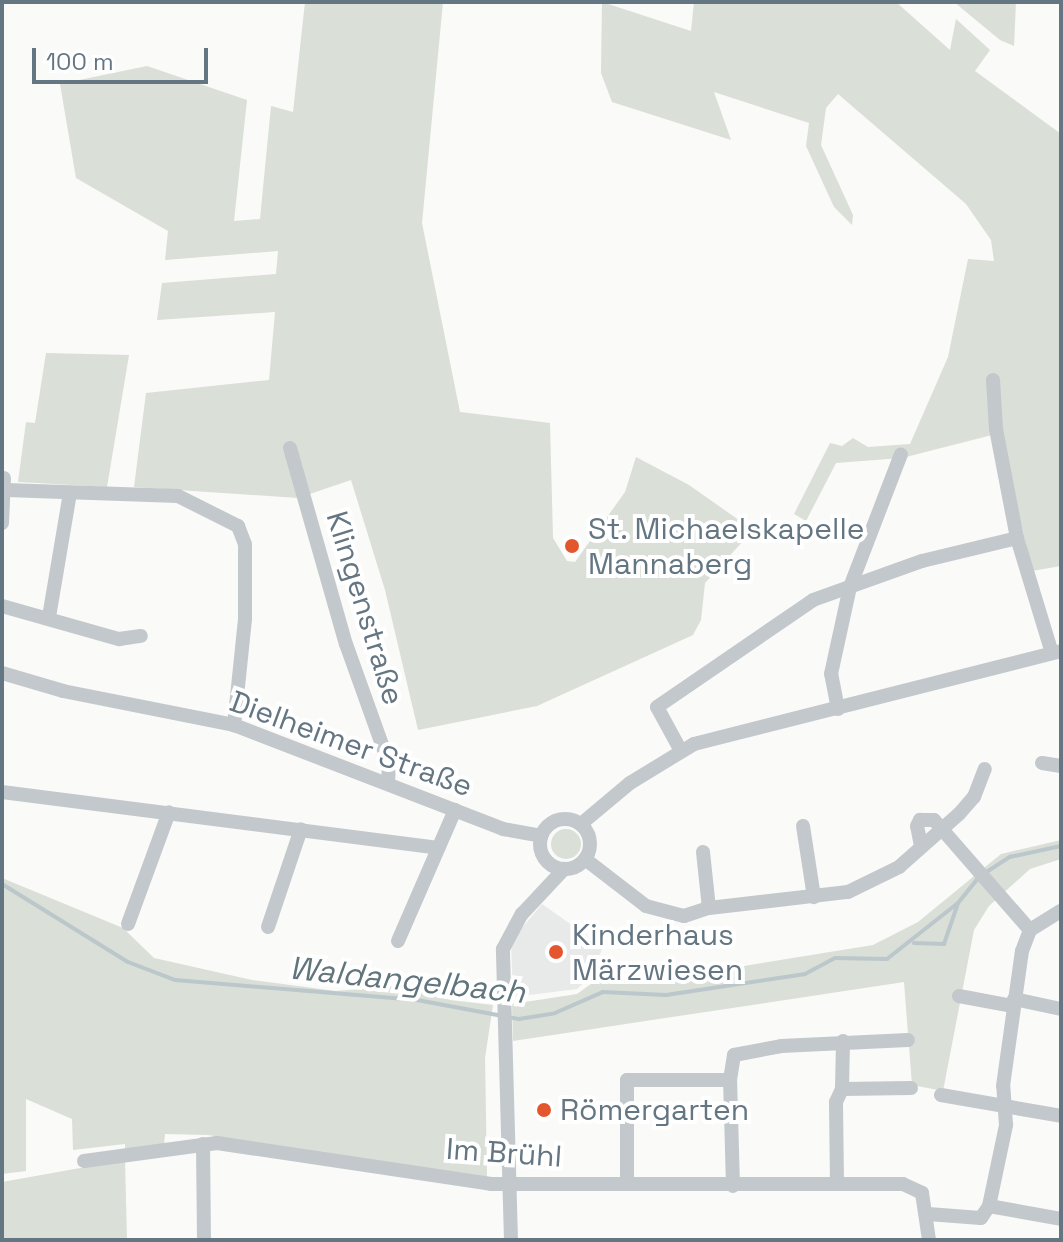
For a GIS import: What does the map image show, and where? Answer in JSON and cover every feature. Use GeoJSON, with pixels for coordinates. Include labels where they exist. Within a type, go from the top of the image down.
{"type":"FeatureCollection","features":[{"type":"Feature","properties":{"kind":"street"},"geometry":{"type":"LineString","coordinates":[[548,881],[541,836],[553,822],[581,824],[678,744],[838,709],[1056,652],[1017,538],[996,429],[993,380]]}},
{"type":"Feature","properties":{"kind":"street","name":"Klingenstraße"},"geometry":{"type":"LineString","coordinates":[[290,448],[346,644],[389,764],[388,783]]}},
{"type":"Feature","properties":{"kind":"street"},"geometry":{"type":"LineString","coordinates":[[838,709],[831,674],[850,587],[901,454]]}},
{"type":"Feature","properties":{"kind":"street"},"geometry":{"type":"LineString","coordinates":[[2,523],[5,484],[70,493],[178,496],[238,526],[245,544],[245,619],[234,725]]}},
{"type":"Feature","properties":{"kind":"street"},"geometry":{"type":"LineString","coordinates":[[49,617],[70,493]]}},
{"type":"Feature","properties":{"kind":"street"},"geometry":{"type":"LineString","coordinates":[[678,744],[657,707],[813,600],[922,561],[1017,538]]}},
{"type":"Feature","properties":{"kind":"street"},"geometry":{"type":"LineString","coordinates":[[2,606],[119,639],[141,636]]}},
{"type":"Feature","properties":{"kind":"street","name":"Dielheimer Straße"},"geometry":{"type":"LineString","coordinates":[[2,673],[63,691],[234,725],[455,810],[541,836]]}},
{"type":"Feature","properties":{"kind":"street"},"geometry":{"type":"LineString","coordinates":[[1042,763],[1061,766]]}},
{"type":"Feature","properties":{"kind":"street"},"geometry":{"type":"LineString","coordinates":[[585,859],[634,899],[663,913],[684,916],[709,908],[814,897],[868,885],[944,827],[974,797],[985,769]]}},
{"type":"Feature","properties":{"kind":"street"},"geometry":{"type":"LineString","coordinates":[[2,792],[438,848]]}},
{"type":"Feature","properties":{"kind":"street"},"geometry":{"type":"LineString","coordinates":[[398,941],[455,810]]}},
{"type":"Feature","properties":{"kind":"street"},"geometry":{"type":"LineString","coordinates":[[128,924],[169,812]]}},
{"type":"Feature","properties":{"kind":"street"},"geometry":{"type":"LineString","coordinates":[[511,1240],[503,949],[512,928],[548,881],[585,859],[590,847],[581,824]]}},
{"type":"Feature","properties":{"kind":"street"},"geometry":{"type":"LineString","coordinates":[[803,826],[814,897]]}},
{"type":"Feature","properties":{"kind":"street"},"geometry":{"type":"LineString","coordinates":[[944,827],[1030,930]]}},
{"type":"Feature","properties":{"kind":"street"},"geometry":{"type":"LineString","coordinates":[[268,927],[301,829]]}},
{"type":"Feature","properties":{"kind":"street"},"geometry":{"type":"LineString","coordinates":[[703,852],[709,908]]}},
{"type":"Feature","properties":{"kind":"street"},"geometry":{"type":"LineString","coordinates":[[547,862],[564,869]]}},
{"type":"Feature","properties":{"kind":"street"},"geometry":{"type":"LineString","coordinates":[[929,1240],[928,1214],[981,1218],[989,1206],[1006,1125],[1004,1107],[1014,1003],[1030,930],[1061,911]]}},
{"type":"Feature","properties":{"kind":"street"},"geometry":{"type":"LineString","coordinates":[[959,996],[1061,1009]]}},
{"type":"Feature","properties":{"kind":"street"},"geometry":{"type":"LineString","coordinates":[[733,1186],[730,1080],[734,1055],[843,1041],[908,1040]]}},
{"type":"Feature","properties":{"kind":"street"},"geometry":{"type":"LineString","coordinates":[[837,1184],[836,1102],[842,1089],[843,1041]]}},
{"type":"Feature","properties":{"kind":"street"},"geometry":{"type":"LineString","coordinates":[[627,1184],[627,1080],[730,1080]]}},
{"type":"Feature","properties":{"kind":"street"},"geometry":{"type":"LineString","coordinates":[[842,1089],[911,1088]]}},
{"type":"Feature","properties":{"kind":"street"},"geometry":{"type":"LineString","coordinates":[[941,1095],[1061,1116]]}},
{"type":"Feature","properties":{"kind":"street"},"geometry":{"type":"LineString","coordinates":[[203,1144],[204,1240]]}},
{"type":"Feature","properties":{"kind":"street","name":"Im Brühl"},"geometry":{"type":"LineString","coordinates":[[84,1161],[203,1144],[509,1184],[903,1184],[922,1193],[928,1214]]}},
{"type":"Feature","properties":{"kind":"street"},"geometry":{"type":"LineString","coordinates":[[989,1206],[1061,1219]]}},
{"type":"Feature","properties":{"kind":"shaded area"},"geometry":{"type":"Polygon","coordinates":[[[305,2],[443,2],[422,223],[460,412],[550,423],[553,538],[567,561],[575,562],[625,492],[636,457],[689,485],[753,530],[705,583],[701,620],[693,635],[537,706],[418,730],[385,590],[351,480],[298,498],[134,487],[146,393],[269,380],[275,312],[157,320],[162,283],[276,274],[278,251],[165,260],[168,231],[76,178],[60,84],[147,66],[247,100],[234,221],[260,219],[271,106],[293,112],[305,2]]]}},
{"type":"Feature","properties":{"kind":"shaded area"},"geometry":{"type":"Polygon","coordinates":[[[602,2],[691,31],[694,2],[896,2],[950,50],[956,19],[990,50],[975,71],[1061,134],[1061,566],[1032,571],[1000,433],[902,458],[836,463],[806,521],[794,514],[830,443],[842,446],[853,438],[868,447],[910,444],[948,357],[968,259],[994,261],[991,240],[966,204],[838,94],[826,108],[821,145],[853,215],[852,225],[834,207],[806,146],[809,123],[714,92],[731,140],[612,102],[601,73],[602,2]]]}},
{"type":"Feature","properties":{"kind":"shaded area"},"geometry":{"type":"Polygon","coordinates":[[[954,2],[1016,2],[1014,46],[1000,40],[954,2]]]}},
{"type":"Feature","properties":{"kind":"shaded area"},"geometry":{"type":"Polygon","coordinates":[[[46,353],[129,355],[107,487],[18,482],[26,422],[35,423],[46,353]]]}},
{"type":"Feature","properties":{"kind":"shaded area"},"geometry":{"type":"Polygon","coordinates":[[[566,829],[577,833],[581,844],[577,855],[566,859],[555,855],[551,844],[555,833],[566,829]]]}},
{"type":"Feature","properties":{"kind":"shaded area"},"geometry":{"type":"Polygon","coordinates":[[[1061,840],[1061,859],[1030,869],[989,906],[974,930],[943,1091],[912,1085],[904,982],[513,1041],[512,1004],[577,994],[595,981],[658,980],[873,945],[918,922],[1001,854],[1061,840]]]}},
{"type":"Feature","properties":{"kind":"shaded area"},"geometry":{"type":"Polygon","coordinates":[[[2,878],[123,928],[154,958],[252,980],[336,991],[404,985],[450,1000],[493,1005],[485,1058],[487,1177],[208,1135],[165,1134],[164,1145],[125,1151],[125,1144],[73,1150],[72,1119],[26,1099],[26,1171],[2,1174],[2,878]]]}},
{"type":"Feature","properties":{"kind":"shaded area","name":"Kinderhaus Märzwiesen"},"geometry":{"type":"Polygon","coordinates":[[[542,904],[603,947],[590,977],[577,989],[513,997],[511,941],[542,904]]]}},
{"type":"Feature","properties":{"kind":"shaded area"},"geometry":{"type":"Polygon","coordinates":[[[125,1160],[127,1240],[2,1240],[2,1182],[125,1160]]]}},
{"type":"Feature","properties":{"kind":"waterway","name":"Waldangelbach"},"geometry":{"type":"LineString","coordinates":[[985,873],[1010,857],[1061,846]]}},
{"type":"Feature","properties":{"kind":"waterway","name":"Waldangelbach"},"geometry":{"type":"LineString","coordinates":[[2,884],[128,962],[175,980],[417,1000],[519,1019],[555,1013],[603,992],[666,995],[805,974],[835,958],[887,959],[958,903],[978,878]]}},
{"type":"Feature","properties":{"kind":"waterway","name":"Waldangelbach"},"geometry":{"type":"LineString","coordinates":[[914,943],[944,944],[958,903]]}},
{"type":"Feature","properties":{"kind":"place","name":"St. Michaelskapelle Mannaberg"},"geometry":{"type":"Point","coordinates":[572,546]}},
{"type":"Feature","properties":{"kind":"place","name":"Kinderhaus Märzwiesen"},"geometry":{"type":"Point","coordinates":[556,952]}},
{"type":"Feature","properties":{"kind":"place","name":"Römergarten"},"geometry":{"type":"Point","coordinates":[544,1110]}}]}
